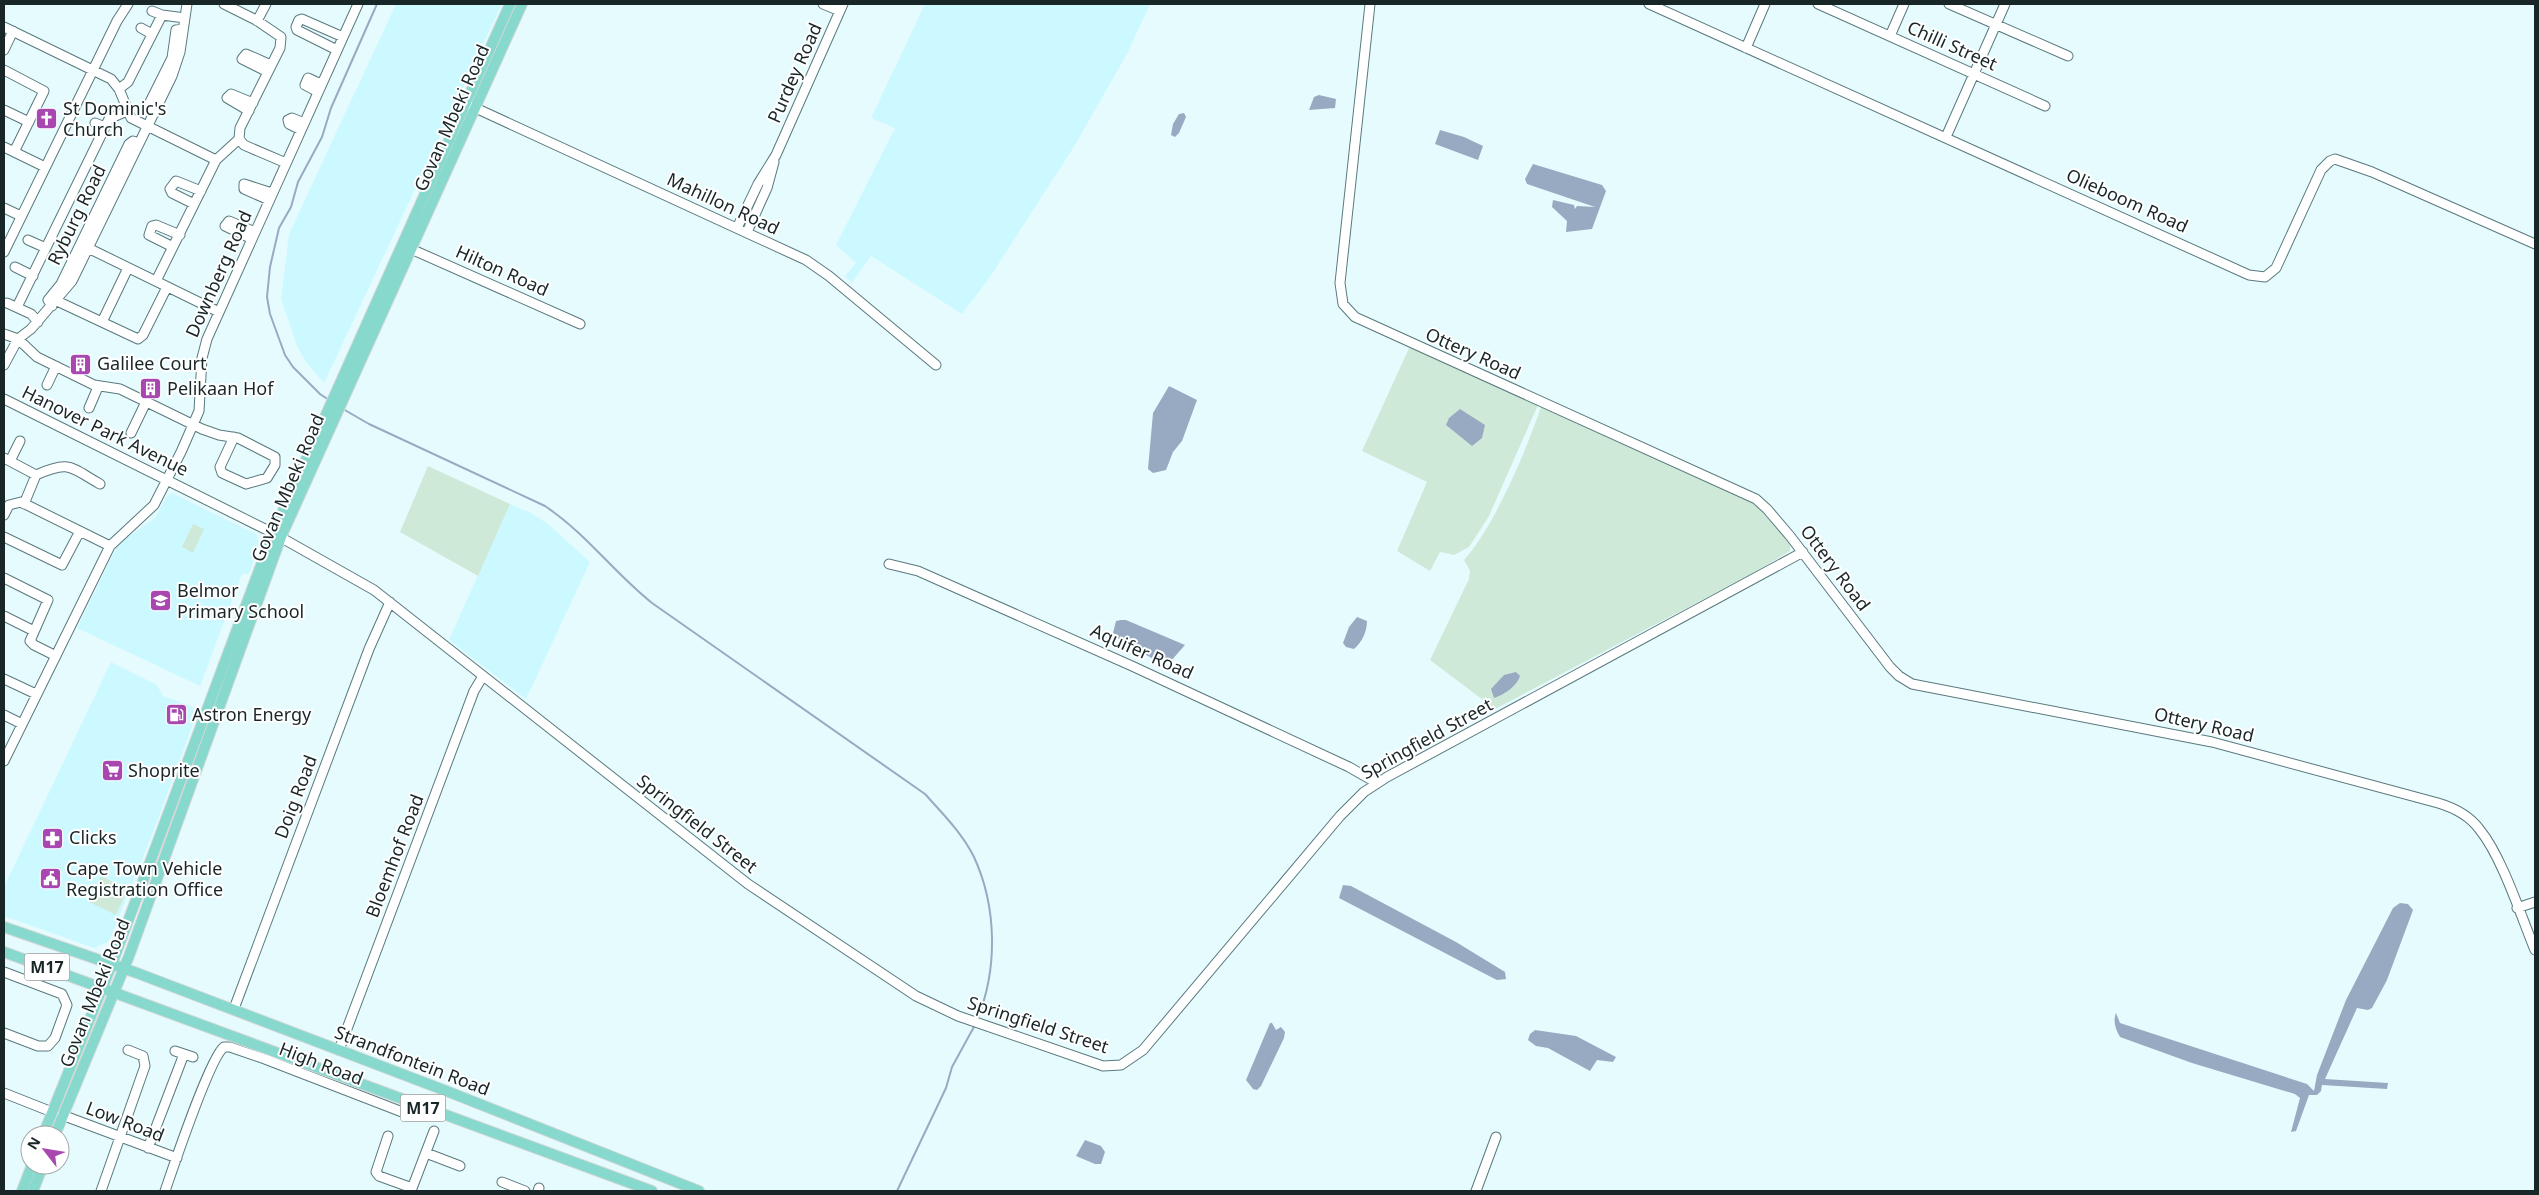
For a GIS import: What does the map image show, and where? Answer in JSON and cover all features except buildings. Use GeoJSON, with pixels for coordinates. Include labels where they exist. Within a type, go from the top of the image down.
{"type":"FeatureCollection","features":[{"type":"Feature","properties":{"kind":"main road","name":"Govan Mbeki Road"},"geometry":{"type":"LineString","coordinates":[[56,1125],[57,1114],[103,988],[276,538],[332,413],[411,249],[510,4]]}},
{"type":"Feature","properties":{"kind":"main road","name":"Govan Mbeki Road"},"geometry":{"type":"LineString","coordinates":[[338,401],[470,105],[522,4]]}},
{"type":"Feature","properties":{"kind":"main road","name":"Govan Mbeki Road"},"geometry":{"type":"LineString","coordinates":[[50,1125],[57,1114],[123,969],[276,538]]}},
{"type":"Feature","properties":{"kind":"main road","name":"M17"},"geometry":{"type":"LineString","coordinates":[[4,927],[112,964]]}},
{"type":"Feature","properties":{"kind":"main road","name":"M17"},"geometry":{"type":"LineString","coordinates":[[4,952],[652,1191]]}},
{"type":"Feature","properties":{"kind":"main road","name":"Strandfontein Road"},"geometry":{"type":"LineString","coordinates":[[112,964],[339,1050],[698,1191]]}},
{"type":"Feature","properties":{"kind":"main road"},"geometry":{"type":"LineString","coordinates":[[22,1191],[28,1175]]}},
{"type":"Feature","properties":{"kind":"main road"},"geometry":{"type":"LineString","coordinates":[[33,1191],[39,1175]]}},
{"type":"Feature","properties":{"kind":"street"},"geometry":{"type":"LineString","coordinates":[[4,252],[117,21],[128,4]]}},
{"type":"Feature","properties":{"kind":"street","name":"Ryburg Road"},"geometry":{"type":"LineString","coordinates":[[18,339],[38,322],[72,281],[178,62],[187,4]]}},
{"type":"Feature","properties":{"kind":"street"},"geometry":{"type":"LineString","coordinates":[[156,282],[216,160],[239,139],[239,132],[280,48],[281,36],[257,21],[244,8],[224,4]]}},
{"type":"Feature","properties":{"kind":"street"},"geometry":{"type":"LineString","coordinates":[[257,21],[266,4]]}},
{"type":"Feature","properties":{"kind":"street","name":"Downberg Road"},"geometry":{"type":"LineString","coordinates":[[4,761],[110,546],[118,536],[154,505],[194,424],[201,398],[204,348],[358,4]]}},
{"type":"Feature","properties":{"kind":"street"},"geometry":{"type":"LineString","coordinates":[[823,4],[841,7]]}},
{"type":"Feature","properties":{"kind":"street","name":"Ottery Road"},"geometry":{"type":"LineString","coordinates":[[1370,4],[1340,283],[1341,298],[1346,309],[1368,325],[1750,495],[1772,514],[1890,667],[1907,682],[1923,687],[2212,742],[2444,805],[2464,814],[2480,829],[2496,856],[2535,950]]}},
{"type":"Feature","properties":{"kind":"street","name":"Olieboom Road"},"geometry":{"type":"LineString","coordinates":[[1649,4],[2257,277],[2265,277],[2276,268],[2321,170],[2330,161],[2335,159],[2372,172],[2535,244]]}},
{"type":"Feature","properties":{"kind":"street"},"geometry":{"type":"LineString","coordinates":[[1746,48],[1765,4]]}},
{"type":"Feature","properties":{"kind":"street","name":"Chilli Street"},"geometry":{"type":"LineString","coordinates":[[1818,4],[2045,106]]}},
{"type":"Feature","properties":{"kind":"street"},"geometry":{"type":"LineString","coordinates":[[1890,36],[1904,4]]}},
{"type":"Feature","properties":{"kind":"street"},"geometry":{"type":"LineString","coordinates":[[1949,4],[2068,56]]}},
{"type":"Feature","properties":{"kind":"street"},"geometry":{"type":"LineString","coordinates":[[1946,137],[2006,4]]}},
{"type":"Feature","properties":{"kind":"street","name":"Purdey Road"},"geometry":{"type":"LineString","coordinates":[[737,228],[758,184],[776,155],[841,7]]}},
{"type":"Feature","properties":{"kind":"street"},"geometry":{"type":"LineString","coordinates":[[152,11],[162,15],[185,18]]}},
{"type":"Feature","properties":{"kind":"street"},"geometry":{"type":"LineString","coordinates":[[119,89],[127,84],[162,15]]}},
{"type":"Feature","properties":{"kind":"street"},"geometry":{"type":"LineString","coordinates":[[337,50],[297,30],[299,20],[302,19],[343,37]]}},
{"type":"Feature","properties":{"kind":"street"},"geometry":{"type":"LineString","coordinates":[[4,27],[111,79],[119,89],[131,118],[216,160]]}},
{"type":"Feature","properties":{"kind":"street"},"geometry":{"type":"LineString","coordinates":[[141,28],[152,34]]}},
{"type":"Feature","properties":{"kind":"street"},"geometry":{"type":"LineString","coordinates":[[4,50],[13,31]]}},
{"type":"Feature","properties":{"kind":"street"},"geometry":{"type":"LineString","coordinates":[[129,56],[139,62]]}},
{"type":"Feature","properties":{"kind":"street"},"geometry":{"type":"LineString","coordinates":[[4,70],[43,90],[14,152]]}},
{"type":"Feature","properties":{"kind":"street","name":"Mahillon Road"},"geometry":{"type":"LineString","coordinates":[[470,105],[815,265],[936,365]]}},
{"type":"Feature","properties":{"kind":"street"},"geometry":{"type":"LineString","coordinates":[[4,110],[29,122]]}},
{"type":"Feature","properties":{"kind":"street"},"geometry":{"type":"LineString","coordinates":[[17,307],[105,128],[112,116],[127,111]]}},
{"type":"Feature","properties":{"kind":"street"},"geometry":{"type":"LineString","coordinates":[[94,123],[105,128]]}},
{"type":"Feature","properties":{"kind":"street"},"geometry":{"type":"LineString","coordinates":[[239,139],[248,146],[286,163]]}},
{"type":"Feature","properties":{"kind":"street","name":"Ryburg Road"},"geometry":{"type":"LineString","coordinates":[[55,303],[48,300],[61,284],[129,144],[133,141],[138,143]]}},
{"type":"Feature","properties":{"kind":"street"},"geometry":{"type":"LineString","coordinates":[[4,147],[45,167]]}},
{"type":"Feature","properties":{"kind":"street"},"geometry":{"type":"LineString","coordinates":[[82,151],[91,156]]}},
{"type":"Feature","properties":{"kind":"street","name":"Purdey Road"},"geometry":{"type":"LineString","coordinates":[[747,232],[767,188],[776,155]]}},
{"type":"Feature","properties":{"kind":"street"},"geometry":{"type":"LineString","coordinates":[[68,180],[77,184]]}},
{"type":"Feature","properties":{"kind":"street"},"geometry":{"type":"LineString","coordinates":[[194,204],[170,189],[176,181],[201,191]]}},
{"type":"Feature","properties":{"kind":"street"},"geometry":{"type":"LineString","coordinates":[[4,208],[21,216]]}},
{"type":"Feature","properties":{"kind":"street"},"geometry":{"type":"LineString","coordinates":[[53,208],[63,212]]}},
{"type":"Feature","properties":{"kind":"street"},"geometry":{"type":"LineString","coordinates":[[174,247],[149,235],[152,226],[156,224],[180,235]]}},
{"type":"Feature","properties":{"kind":"street"},"geometry":{"type":"LineString","coordinates":[[28,240],[46,248]]}},
{"type":"Feature","properties":{"kind":"street"},"geometry":{"type":"LineString","coordinates":[[88,248],[219,312]]}},
{"type":"Feature","properties":{"kind":"street","name":"Hilton Road"},"geometry":{"type":"LineString","coordinates":[[411,249],[580,324]]}},
{"type":"Feature","properties":{"kind":"street"},"geometry":{"type":"LineString","coordinates":[[15,267],[32,276]]}},
{"type":"Feature","properties":{"kind":"street"},"geometry":{"type":"LineString","coordinates":[[102,322],[128,268]]}},
{"type":"Feature","properties":{"kind":"street"},"geometry":{"type":"LineString","coordinates":[[55,303],[135,338],[141,338],[167,287]]}},
{"type":"Feature","properties":{"kind":"street"},"geometry":{"type":"LineString","coordinates":[[8,302],[31,314],[38,322]]}},
{"type":"Feature","properties":{"kind":"street"},"geometry":{"type":"LineString","coordinates":[[4,334],[18,339],[33,354],[98,387],[120,389],[219,435],[234,437],[275,457],[275,465],[267,478],[246,484],[226,476],[220,470],[234,437]]}},
{"type":"Feature","properties":{"kind":"street"},"geometry":{"type":"LineString","coordinates":[[4,365],[18,339]]}},
{"type":"Feature","properties":{"kind":"street"},"geometry":{"type":"LineString","coordinates":[[47,385],[56,366]]}},
{"type":"Feature","properties":{"kind":"street"},"geometry":{"type":"LineString","coordinates":[[89,408],[98,387]]}},
{"type":"Feature","properties":{"kind":"street","name":"Hanover Park Avenue"},"geometry":{"type":"LineString","coordinates":[[4,399],[167,479],[191,492],[218,511],[276,538]]}},
{"type":"Feature","properties":{"kind":"street"},"geometry":{"type":"LineString","coordinates":[[130,433],[146,402]]}},
{"type":"Feature","properties":{"kind":"street"},"geometry":{"type":"LineString","coordinates":[[20,441],[7,459],[36,475]]}},
{"type":"Feature","properties":{"kind":"street"},"geometry":{"type":"LineString","coordinates":[[24,504],[36,475],[59,466],[66,466],[100,484]]}},
{"type":"Feature","properties":{"kind":"street"},"geometry":{"type":"LineString","coordinates":[[4,515],[6,503],[24,504],[110,546]]}},
{"type":"Feature","properties":{"kind":"street"},"geometry":{"type":"LineString","coordinates":[[4,537],[62,565],[80,531]]}},
{"type":"Feature","properties":{"kind":"street","name":"Springfield Street"},"geometry":{"type":"LineString","coordinates":[[276,538],[363,583],[390,602],[748,884],[898,985],[930,1004],[968,1020],[1095,1065],[1112,1066],[1133,1059],[1159,1032],[1340,816],[1377,783],[1803,552]]}},
{"type":"Feature","properties":{"kind":"street","name":"Aquifer Road"},"geometry":{"type":"LineString","coordinates":[[889,564],[918,571],[1094,648],[1349,767],[1377,783]]}},
{"type":"Feature","properties":{"kind":"street"},"geometry":{"type":"LineString","coordinates":[[4,578],[48,600],[34,631],[31,643],[56,656]]}},
{"type":"Feature","properties":{"kind":"street","name":"Doig Road"},"geometry":{"type":"LineString","coordinates":[[236,1006],[369,649],[390,602]]}},
{"type":"Feature","properties":{"kind":"street"},"geometry":{"type":"LineString","coordinates":[[4,616],[34,631]]}},
{"type":"Feature","properties":{"kind":"street","name":"Bloemhof Road"},"geometry":{"type":"LineString","coordinates":[[339,1050],[474,691],[483,676]]}},
{"type":"Feature","properties":{"kind":"street"},"geometry":{"type":"LineString","coordinates":[[4,679],[36,694]]}},
{"type":"Feature","properties":{"kind":"street"},"geometry":{"type":"LineString","coordinates":[[4,715],[22,724]]}},
{"type":"Feature","properties":{"kind":"street"},"geometry":{"type":"LineString","coordinates":[[2518,908],[2535,902]]}},
{"type":"Feature","properties":{"kind":"street"},"geometry":{"type":"LineString","coordinates":[[4,972],[65,996],[68,1004],[53,1041],[45,1047],[4,1033]]}},
{"type":"Feature","properties":{"kind":"street","name":"High Road"},"geometry":{"type":"LineString","coordinates":[[177,1158],[204,1086],[221,1048],[230,1047],[410,1114]]}},
{"type":"Feature","properties":{"kind":"street"},"geometry":{"type":"LineString","coordinates":[[101,1191],[145,1066],[143,1056],[128,1050]]}},
{"type":"Feature","properties":{"kind":"street"},"geometry":{"type":"LineString","coordinates":[[148,1148],[184,1054]]}},
{"type":"Feature","properties":{"kind":"street","name":"Low Road"},"geometry":{"type":"LineString","coordinates":[[4,1094],[177,1158]]}},
{"type":"Feature","properties":{"kind":"street"},"geometry":{"type":"LineString","coordinates":[[388,1136],[376,1172],[379,1176],[412,1190],[434,1131]]}},
{"type":"Feature","properties":{"kind":"street"},"geometry":{"type":"LineString","coordinates":[[1476,1191],[1496,1137]]}},
{"type":"Feature","properties":{"kind":"street"},"geometry":{"type":"LineString","coordinates":[[426,1152],[460,1166]]}},
{"type":"Feature","properties":{"kind":"street"},"geometry":{"type":"LineString","coordinates":[[165,1191],[177,1158]]}},
{"type":"Feature","properties":{"kind":"street"},"geometry":{"type":"LineString","coordinates":[[502,1182],[525,1191]]}},
{"type":"Feature","properties":{"kind":"shaded area"},"geometry":{"type":"Polygon","coordinates":[[[396,4],[502,4],[324,383],[306,362],[297,346],[281,299],[289,234],[396,4]]]}},
{"type":"Feature","properties":{"kind":"shaded area"},"geometry":{"type":"Polygon","coordinates":[[[925,4],[1150,4],[1128,52],[1075,145],[990,277],[962,314],[871,256],[852,283],[845,276],[856,263],[836,245],[895,128],[871,118],[925,4]]]}},
{"type":"Feature","properties":{"kind":"shaded area"},"geometry":{"type":"Polygon","coordinates":[[[1319,95],[1336,99],[1335,108],[1309,110],[1314,97],[1319,95]]]}},
{"type":"Feature","properties":{"kind":"shaded area"},"geometry":{"type":"Polygon","coordinates":[[[1184,113],[1186,117],[1179,133],[1175,137],[1171,135],[1173,124],[1179,114],[1184,113]]]}},
{"type":"Feature","properties":{"kind":"shaded area"},"geometry":{"type":"Polygon","coordinates":[[[1440,130],[1464,137],[1483,146],[1478,160],[1435,144],[1440,130]]]}},
{"type":"Feature","properties":{"kind":"shaded area"},"geometry":{"type":"Polygon","coordinates":[[[1533,164],[1602,185],[1606,191],[1592,229],[1566,232],[1567,221],[1552,207],[1553,200],[1574,205],[1575,209],[1577,206],[1595,207],[1527,184],[1525,179],[1533,164]]]}},
{"type":"Feature","properties":{"kind":"shaded area"},"geometry":{"type":"Polygon","coordinates":[[[1169,386],[1197,400],[1182,441],[1173,452],[1166,470],[1153,473],[1148,469],[1153,413],[1169,386]]]}},
{"type":"Feature","properties":{"kind":"shaded area"},"geometry":{"type":"Polygon","coordinates":[[[1460,409],[1485,425],[1482,438],[1472,446],[1446,425],[1449,418],[1460,409]]]}},
{"type":"Feature","properties":{"kind":"shaded area","name":"Belmor Primary School"},"geometry":{"type":"Polygon","coordinates":[[[172,493],[256,534],[260,544],[249,574],[242,574],[200,686],[77,628],[118,544],[155,518],[166,497],[172,493]]]}},
{"type":"Feature","properties":{"kind":"shaded area"},"geometry":{"type":"Polygon","coordinates":[[[510,504],[533,514],[548,524],[590,562],[526,699],[449,640],[510,504]]]}},
{"type":"Feature","properties":{"kind":"shaded area"},"geometry":{"type":"Polygon","coordinates":[[[1357,617],[1367,621],[1367,625],[1364,636],[1354,649],[1346,647],[1343,643],[1349,627],[1357,617]]]}},
{"type":"Feature","properties":{"kind":"shaded area"},"geometry":{"type":"Polygon","coordinates":[[[1126,620],[1185,645],[1170,662],[1155,660],[1117,638],[1113,633],[1116,621],[1126,620]]]}},
{"type":"Feature","properties":{"kind":"shaded area"},"geometry":{"type":"Polygon","coordinates":[[[111,662],[157,685],[163,696],[193,707],[196,716],[154,830],[109,941],[94,948],[4,916],[4,887],[111,662]]]}},
{"type":"Feature","properties":{"kind":"shaded area"},"geometry":{"type":"Polygon","coordinates":[[[1516,672],[1520,676],[1513,687],[1494,698],[1491,689],[1504,675],[1516,672]]]}},
{"type":"Feature","properties":{"kind":"shaded area"},"geometry":{"type":"Polygon","coordinates":[[[1343,885],[1351,886],[1456,942],[1505,972],[1506,979],[1497,980],[1339,898],[1343,885]]]}},
{"type":"Feature","properties":{"kind":"shaded area"},"geometry":{"type":"Polygon","coordinates":[[[2400,903],[2408,904],[2413,910],[2387,980],[2372,1008],[2368,1010],[2357,1008],[2325,1079],[2388,1083],[2387,1089],[2322,1085],[2321,1091],[2317,1095],[2309,1095],[2296,1131],[2291,1132],[2300,1098],[2295,1094],[2192,1063],[2120,1037],[2117,1031],[2116,1013],[2120,1023],[2307,1084],[2314,1091],[2317,1075],[2346,1000],[2393,908],[2400,903]]]}},
{"type":"Feature","properties":{"kind":"shaded area"},"geometry":{"type":"Polygon","coordinates":[[[1270,1023],[1272,1023],[1276,1030],[1281,1027],[1285,1032],[1284,1038],[1261,1086],[1257,1090],[1253,1089],[1246,1080],[1270,1023]]]}},
{"type":"Feature","properties":{"kind":"shaded area"},"geometry":{"type":"Polygon","coordinates":[[[1535,1030],[1576,1036],[1616,1057],[1613,1062],[1597,1060],[1590,1071],[1548,1048],[1536,1046],[1528,1040],[1530,1034],[1535,1030]]]}},
{"type":"Feature","properties":{"kind":"shaded area"},"geometry":{"type":"Polygon","coordinates":[[[1085,1140],[1101,1146],[1105,1152],[1101,1164],[1095,1164],[1076,1156],[1085,1140]]]}},
{"type":"Feature","properties":{"kind":"green space"},"geometry":{"type":"Polygon","coordinates":[[[1410,346],[1538,405],[1489,516],[1469,547],[1454,555],[1440,552],[1430,571],[1397,551],[1427,482],[1362,451],[1410,346]]]}},
{"type":"Feature","properties":{"kind":"green space"},"geometry":{"type":"Polygon","coordinates":[[[1541,407],[1740,494],[1755,504],[1773,523],[1790,543],[1790,551],[1751,574],[1495,709],[1430,660],[1469,579],[1470,571],[1464,560],[1498,509],[1527,445],[1541,407]]]}},
{"type":"Feature","properties":{"kind":"green space"},"geometry":{"type":"Polygon","coordinates":[[[428,466],[510,504],[478,576],[400,532],[428,466]]]}},
{"type":"Feature","properties":{"kind":"green space"},"geometry":{"type":"Polygon","coordinates":[[[193,524],[204,529],[193,553],[182,547],[193,524]]]}},
{"type":"Feature","properties":{"kind":"green space"},"geometry":{"type":"Polygon","coordinates":[[[101,876],[128,889],[116,915],[89,902],[101,876]]]}},
{"type":"Feature","properties":{"kind":"waterway"},"geometry":{"type":"LineString","coordinates":[[329,400],[320,394],[293,367],[285,355],[270,314],[267,297],[270,267],[279,228],[291,207],[298,182],[322,137],[331,108],[377,4]]}},
{"type":"Feature","properties":{"kind":"waterway"},"geometry":{"type":"LineString","coordinates":[[343,409],[369,424],[545,506],[574,529],[652,603],[925,794],[952,824],[969,848],[982,876],[987,896],[991,917],[991,959],[989,980],[977,1020]]}},
{"type":"Feature","properties":{"kind":"waterway"},"geometry":{"type":"LineString","coordinates":[[897,1191],[946,1088],[952,1067],[975,1025]]}},
{"type":"Feature","properties":{"kind":"place","name":"St Dominic's Church"},"geometry":{"type":"Point","coordinates":[47,119]}},
{"type":"Feature","properties":{"kind":"place","name":"Galilee Court"},"geometry":{"type":"Point","coordinates":[81,364]}},
{"type":"Feature","properties":{"kind":"place","name":"Pelikaan Hof"},"geometry":{"type":"Point","coordinates":[151,389]}},
{"type":"Feature","properties":{"kind":"place","name":"Belmor Primary School"},"geometry":{"type":"Point","coordinates":[161,601]}},
{"type":"Feature","properties":{"kind":"place","name":"Astron Energy"},"geometry":{"type":"Point","coordinates":[176,715]}},
{"type":"Feature","properties":{"kind":"place","name":"Shoprite"},"geometry":{"type":"Point","coordinates":[112,771]}},
{"type":"Feature","properties":{"kind":"place","name":"Clicks"},"geometry":{"type":"Point","coordinates":[53,838]}},
{"type":"Feature","properties":{"kind":"place","name":"Cape Town Vehicle Registration Office"},"geometry":{"type":"Point","coordinates":[50,879]}}]}
